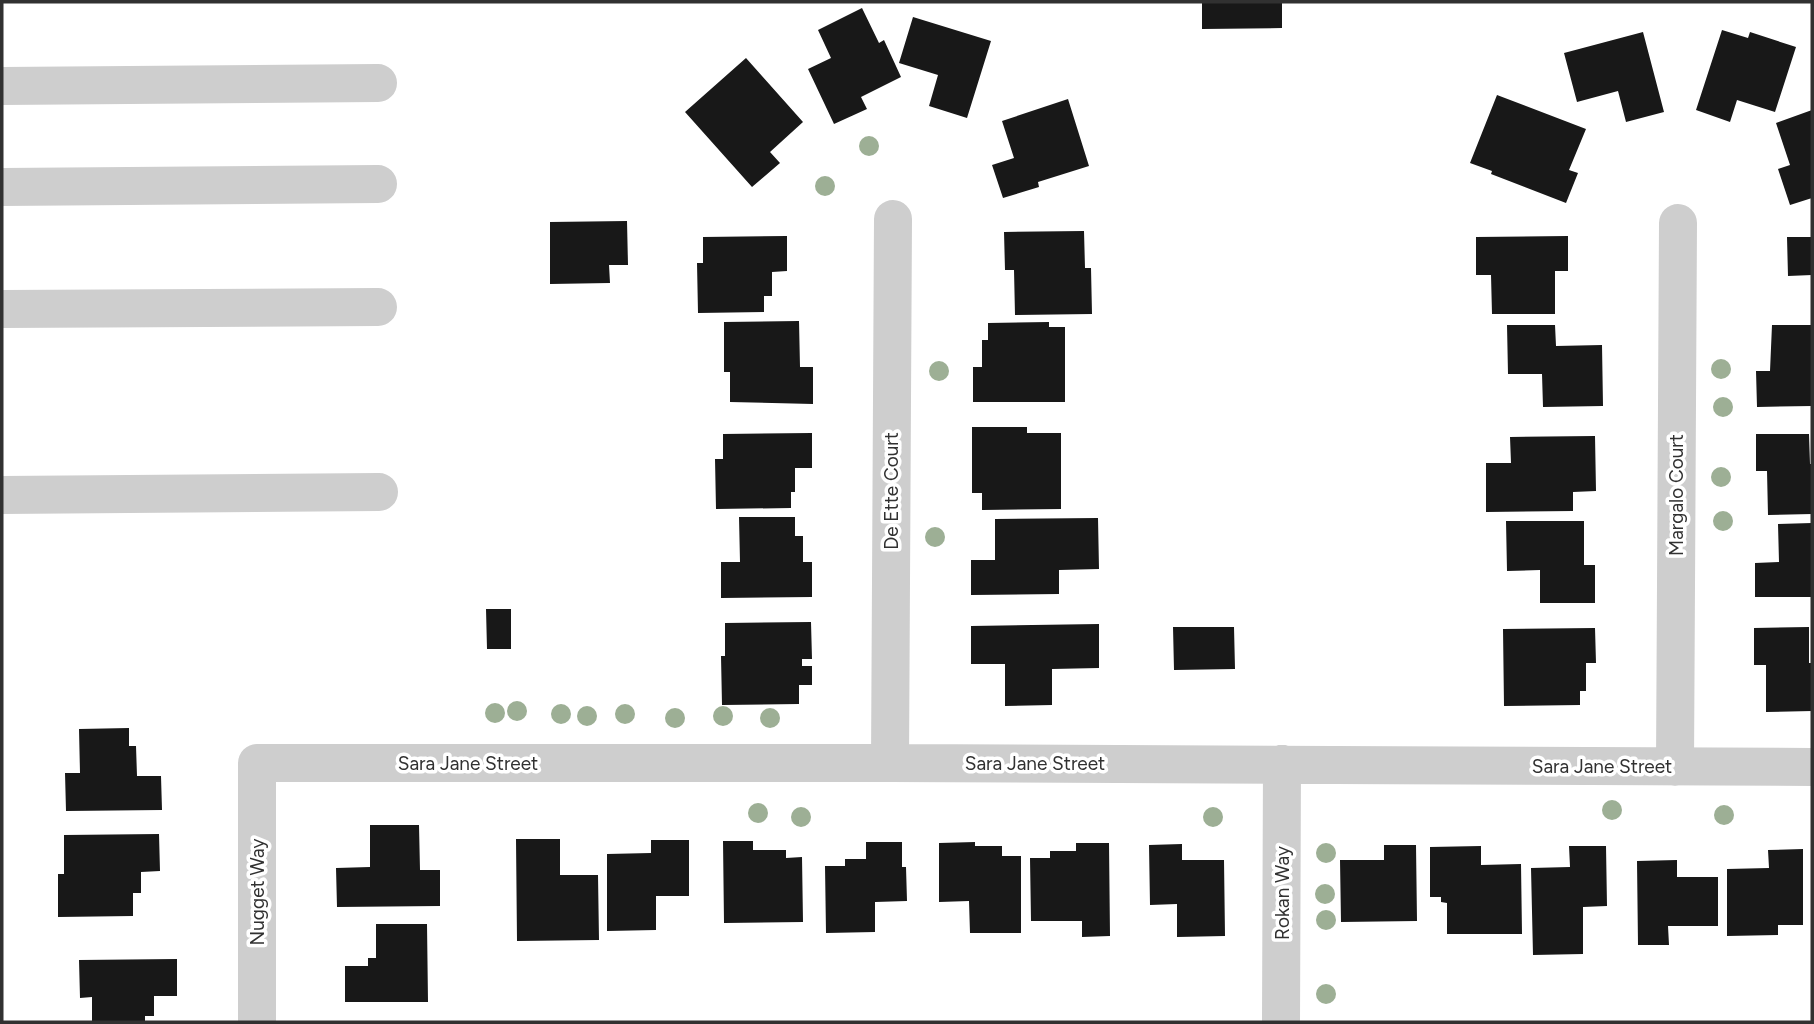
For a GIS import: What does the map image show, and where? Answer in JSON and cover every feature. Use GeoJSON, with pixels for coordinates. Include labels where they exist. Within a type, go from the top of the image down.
{"type":"FeatureCollection","features":[{"type":"Feature","properties":{"kind":"street"},"geometry":{"type":"LineString","coordinates":[[2,86],[378,83]]}},
{"type":"Feature","properties":{"kind":"street"},"geometry":{"type":"LineString","coordinates":[[2,187],[378,184]]}},
{"type":"Feature","properties":{"kind":"street","name":"De Ette Court"},"geometry":{"type":"LineString","coordinates":[[890,763],[892,219]]}},
{"type":"Feature","properties":{"kind":"street","name":"Margalo Court"},"geometry":{"type":"LineString","coordinates":[[1675,767],[1678,223]]}},
{"type":"Feature","properties":{"kind":"street"},"geometry":{"type":"LineString","coordinates":[[2,309],[378,307]]}},
{"type":"Feature","properties":{"kind":"street"},"geometry":{"type":"LineString","coordinates":[[2,495],[379,492]]}},
{"type":"Feature","properties":{"kind":"street","name":"Sara Jane Street"},"geometry":{"type":"LineString","coordinates":[[257,763],[1812,767]]}},
{"type":"Feature","properties":{"kind":"street","name":"Nugget Way"},"geometry":{"type":"LineString","coordinates":[[257,763],[257,1022]]}},
{"type":"Feature","properties":{"kind":"street","name":"Rokan Way"},"geometry":{"type":"LineString","coordinates":[[1281,1022],[1282,764]]}},
{"type":"Feature","properties":{"kind":"building"},"geometry":{"type":"Polygon","coordinates":[[[1202,2],[1282,2],[1282,28],[1202,29],[1202,2]]]}},
{"type":"Feature","properties":{"kind":"building"},"geometry":{"type":"Polygon","coordinates":[[[862,8],[879,43],[884,40],[901,77],[861,97],[867,109],[834,124],[808,69],[831,58],[818,30],[862,8]]]}},
{"type":"Feature","properties":{"kind":"building"},"geometry":{"type":"Polygon","coordinates":[[[913,17],[991,41],[967,118],[929,106],[938,75],[899,63],[913,17]]]}},
{"type":"Feature","properties":{"kind":"building"},"geometry":{"type":"Polygon","coordinates":[[[1722,30],[1748,38],[1750,32],[1796,47],[1775,112],[1737,100],[1730,122],[1696,110],[1722,30]]]}},
{"type":"Feature","properties":{"kind":"building"},"geometry":{"type":"Polygon","coordinates":[[[1643,32],[1664,112],[1626,122],[1618,91],[1577,102],[1564,53],[1643,32]]]}},
{"type":"Feature","properties":{"kind":"building"},"geometry":{"type":"Polygon","coordinates":[[[746,58],[803,122],[770,152],[780,163],[752,187],[685,112],[746,58]]]}},
{"type":"Feature","properties":{"kind":"building"},"geometry":{"type":"Polygon","coordinates":[[[1497,95],[1586,129],[1569,170],[1578,173],[1566,203],[1470,163],[1497,95]]]}},
{"type":"Feature","properties":{"kind":"building"},"geometry":{"type":"Polygon","coordinates":[[[1068,99],[1089,166],[1038,182],[1039,187],[1003,198],[992,165],[1014,158],[1002,121],[1068,99]]]}},
{"type":"Feature","properties":{"kind":"building"},"geometry":{"type":"Polygon","coordinates":[[[1812,110],[1812,198],[1790,205],[1778,169],[1790,165],[1776,123],[1812,110]]]}},
{"type":"Feature","properties":{"kind":"building"},"geometry":{"type":"Polygon","coordinates":[[[627,221],[628,265],[609,265],[610,283],[550,284],[550,222],[627,221]]]}},
{"type":"Feature","properties":{"kind":"building"},"geometry":{"type":"Polygon","coordinates":[[[1084,231],[1085,268],[1091,268],[1092,314],[1015,315],[1014,270],[1005,270],[1004,232],[1084,231]]]}},
{"type":"Feature","properties":{"kind":"building"},"geometry":{"type":"Polygon","coordinates":[[[787,236],[787,271],[772,272],[772,296],[764,296],[764,312],[698,313],[697,263],[703,263],[703,237],[787,236]]]}},
{"type":"Feature","properties":{"kind":"building"},"geometry":{"type":"Polygon","coordinates":[[[1568,236],[1568,271],[1555,271],[1555,314],[1492,314],[1491,275],[1476,275],[1476,237],[1568,236]]]}},
{"type":"Feature","properties":{"kind":"building"},"geometry":{"type":"Polygon","coordinates":[[[1787,237],[1812,237],[1812,275],[1788,276],[1787,237]]]}},
{"type":"Feature","properties":{"kind":"building"},"geometry":{"type":"Polygon","coordinates":[[[799,321],[800,367],[813,367],[813,404],[730,402],[730,372],[724,372],[724,322],[799,321]]]}},
{"type":"Feature","properties":{"kind":"building"},"geometry":{"type":"Polygon","coordinates":[[[1049,322],[1049,327],[1065,327],[1065,402],[973,402],[973,367],[982,367],[982,340],[988,340],[988,323],[1049,322]]]}},
{"type":"Feature","properties":{"kind":"building"},"geometry":{"type":"Polygon","coordinates":[[[1507,325],[1555,325],[1556,346],[1602,345],[1603,406],[1543,407],[1542,374],[1508,374],[1507,325]]]}},
{"type":"Feature","properties":{"kind":"building"},"geometry":{"type":"Polygon","coordinates":[[[1772,325],[1812,325],[1812,406],[1757,407],[1756,371],[1770,371],[1772,325]]]}},
{"type":"Feature","properties":{"kind":"building"},"geometry":{"type":"Polygon","coordinates":[[[972,427],[1027,427],[1027,433],[1061,433],[1061,509],[982,510],[982,493],[972,493],[972,427]]]}},
{"type":"Feature","properties":{"kind":"building"},"geometry":{"type":"Polygon","coordinates":[[[812,433],[812,468],[795,468],[795,492],[791,492],[791,508],[716,509],[715,459],[723,459],[723,434],[812,433]]]}},
{"type":"Feature","properties":{"kind":"building"},"geometry":{"type":"Polygon","coordinates":[[[1756,434],[1809,434],[1812,514],[1768,515],[1767,471],[1756,471],[1756,434]]]}},
{"type":"Feature","properties":{"kind":"building"},"geometry":{"type":"Polygon","coordinates":[[[1595,436],[1596,491],[1573,492],[1573,511],[1486,512],[1486,463],[1511,463],[1510,437],[1595,436]]]}},
{"type":"Feature","properties":{"kind":"building"},"geometry":{"type":"Polygon","coordinates":[[[739,517],[795,517],[795,536],[803,536],[803,562],[812,562],[812,597],[721,598],[721,562],[740,562],[739,517]]]}},
{"type":"Feature","properties":{"kind":"building"},"geometry":{"type":"Polygon","coordinates":[[[1098,518],[1099,569],[1059,570],[1059,594],[971,595],[971,560],[995,560],[995,519],[1098,518]]]}},
{"type":"Feature","properties":{"kind":"building"},"geometry":{"type":"Polygon","coordinates":[[[1506,521],[1584,521],[1584,565],[1595,565],[1595,603],[1540,603],[1540,570],[1507,571],[1506,521]]]}},
{"type":"Feature","properties":{"kind":"building"},"geometry":{"type":"Polygon","coordinates":[[[1812,523],[1812,597],[1755,597],[1755,563],[1779,562],[1778,524],[1812,523]]]}},
{"type":"Feature","properties":{"kind":"building"},"geometry":{"type":"Polygon","coordinates":[[[486,609],[511,609],[511,649],[487,649],[486,609]]]}},
{"type":"Feature","properties":{"kind":"building"},"geometry":{"type":"Polygon","coordinates":[[[811,622],[812,659],[802,659],[802,666],[812,666],[812,685],[799,685],[799,704],[722,705],[721,656],[725,656],[725,623],[811,622]]]}},
{"type":"Feature","properties":{"kind":"building"},"geometry":{"type":"Polygon","coordinates":[[[1099,624],[1099,668],[1052,669],[1052,705],[1005,706],[1005,664],[971,664],[971,626],[1099,624]]]}},
{"type":"Feature","properties":{"kind":"building"},"geometry":{"type":"Polygon","coordinates":[[[1173,627],[1234,627],[1235,669],[1174,670],[1173,627]]]}},
{"type":"Feature","properties":{"kind":"building"},"geometry":{"type":"Polygon","coordinates":[[[1809,627],[1812,711],[1766,712],[1766,665],[1754,665],[1754,628],[1809,627]]]}},
{"type":"Feature","properties":{"kind":"building"},"geometry":{"type":"Polygon","coordinates":[[[1595,628],[1596,663],[1586,663],[1586,691],[1580,691],[1580,705],[1504,706],[1503,629],[1595,628]]]}},
{"type":"Feature","properties":{"kind":"building"},"geometry":{"type":"Polygon","coordinates":[[[129,728],[129,746],[136,746],[137,776],[161,776],[162,810],[66,811],[65,773],[80,773],[79,729],[129,728]]]}},
{"type":"Feature","properties":{"kind":"building"},"geometry":{"type":"Polygon","coordinates":[[[370,825],[419,825],[420,870],[440,870],[440,906],[337,907],[336,868],[370,867],[370,825]]]}},
{"type":"Feature","properties":{"kind":"building"},"geometry":{"type":"Polygon","coordinates":[[[159,834],[160,871],[141,872],[141,893],[133,893],[133,916],[58,917],[58,874],[64,874],[64,835],[159,834]]]}},
{"type":"Feature","properties":{"kind":"building"},"geometry":{"type":"Polygon","coordinates":[[[516,839],[560,839],[560,875],[598,875],[599,940],[517,941],[516,839]]]}},
{"type":"Feature","properties":{"kind":"building"},"geometry":{"type":"Polygon","coordinates":[[[651,840],[689,840],[689,896],[656,896],[656,930],[607,931],[607,854],[651,853],[651,840]]]}},
{"type":"Feature","properties":{"kind":"building"},"geometry":{"type":"Polygon","coordinates":[[[723,841],[753,841],[753,850],[786,850],[786,858],[802,857],[803,922],[724,923],[723,841]]]}},
{"type":"Feature","properties":{"kind":"building"},"geometry":{"type":"Polygon","coordinates":[[[866,842],[902,842],[902,867],[906,867],[907,901],[875,902],[875,932],[826,933],[825,866],[845,866],[845,859],[866,859],[866,842]]]}},
{"type":"Feature","properties":{"kind":"building"},"geometry":{"type":"Polygon","coordinates":[[[975,842],[975,846],[1002,846],[1002,856],[1021,856],[1021,933],[970,933],[969,901],[939,902],[939,843],[975,842]]]}},
{"type":"Feature","properties":{"kind":"building"},"geometry":{"type":"Polygon","coordinates":[[[1076,843],[1109,843],[1110,936],[1082,937],[1082,921],[1031,921],[1030,858],[1050,858],[1050,851],[1076,851],[1076,843]]]}},
{"type":"Feature","properties":{"kind":"building"},"geometry":{"type":"Polygon","coordinates":[[[1182,844],[1182,860],[1224,860],[1225,936],[1177,937],[1177,904],[1150,905],[1149,845],[1182,844]]]}},
{"type":"Feature","properties":{"kind":"building"},"geometry":{"type":"Polygon","coordinates":[[[1384,845],[1416,845],[1417,921],[1341,922],[1340,860],[1384,860],[1384,845]]]}},
{"type":"Feature","properties":{"kind":"building"},"geometry":{"type":"Polygon","coordinates":[[[1481,846],[1481,865],[1521,864],[1522,934],[1447,934],[1447,903],[1441,902],[1441,897],[1430,897],[1430,847],[1481,846]]]}},
{"type":"Feature","properties":{"kind":"building"},"geometry":{"type":"Polygon","coordinates":[[[1569,846],[1606,846],[1607,906],[1583,907],[1583,954],[1533,955],[1531,868],[1570,867],[1569,846]]]}},
{"type":"Feature","properties":{"kind":"building"},"geometry":{"type":"Polygon","coordinates":[[[1803,849],[1803,925],[1778,925],[1778,935],[1727,936],[1727,869],[1769,868],[1768,850],[1803,849]]]}},
{"type":"Feature","properties":{"kind":"building"},"geometry":{"type":"Polygon","coordinates":[[[1677,860],[1677,877],[1718,877],[1718,926],[1668,926],[1669,945],[1638,945],[1637,861],[1677,860]]]}},
{"type":"Feature","properties":{"kind":"building"},"geometry":{"type":"Polygon","coordinates":[[[376,924],[427,924],[428,1002],[345,1002],[345,966],[368,966],[368,958],[376,958],[376,924]]]}},
{"type":"Feature","properties":{"kind":"building"},"geometry":{"type":"Polygon","coordinates":[[[177,959],[177,996],[154,996],[154,1016],[145,1016],[145,1022],[92,1022],[92,997],[80,998],[79,960],[177,959]]]}}]}
